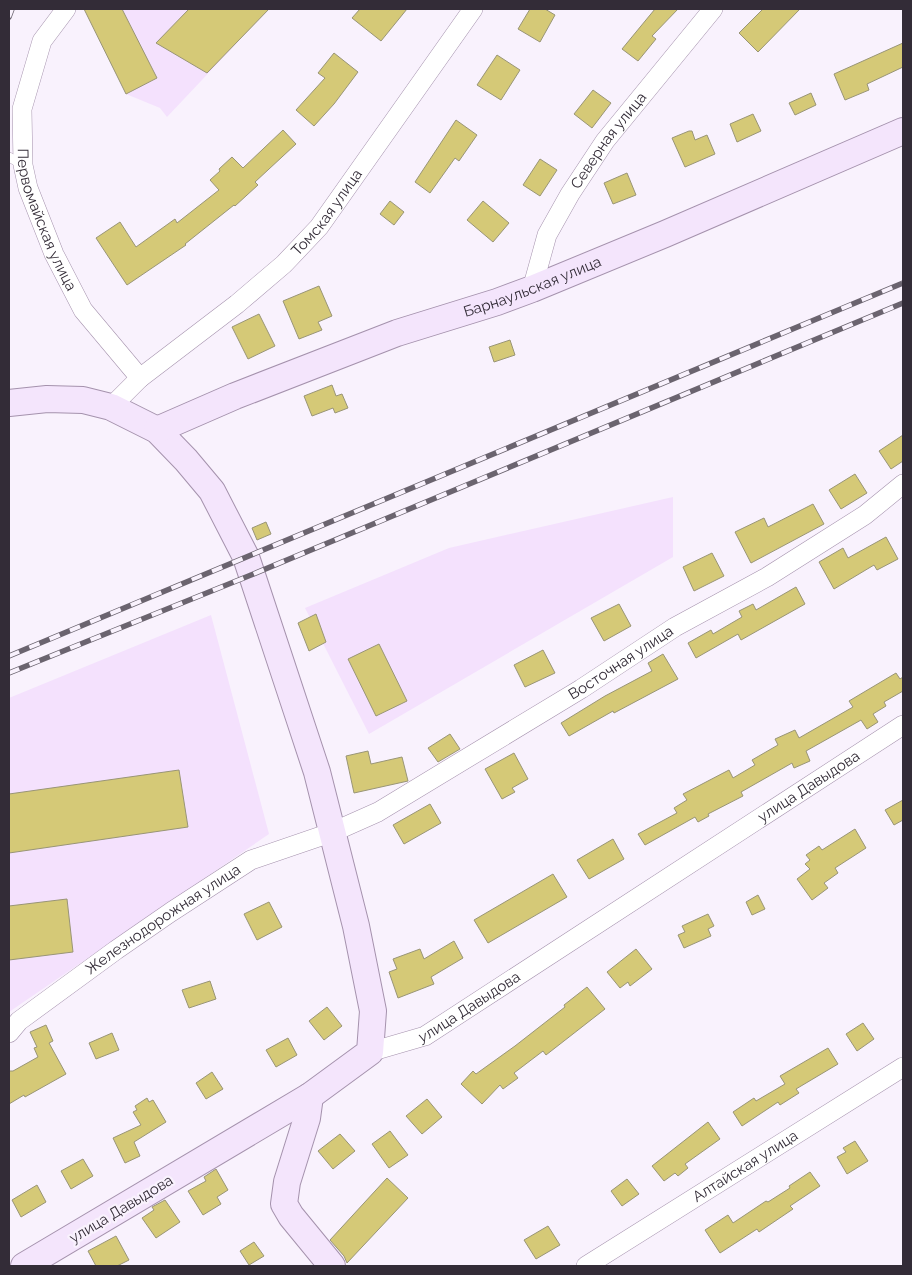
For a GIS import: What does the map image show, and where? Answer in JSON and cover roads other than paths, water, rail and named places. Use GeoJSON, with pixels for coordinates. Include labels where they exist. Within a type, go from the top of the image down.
{"type":"FeatureCollection","features":[{"type":"Feature","properties":{"kind":"main road","name":"Барнаульская улица"},"geometry":{"type":"LineString","coordinates":[[157,430],[235,396],[397,333],[497,302],[532,289],[665,234],[903,131]]}},
{"type":"Feature","properties":{"kind":"main road"},"geometry":{"type":"LineString","coordinates":[[9,403],[47,399],[83,400],[112,407],[157,430],[212,491],[246,557],[317,772],[356,926],[372,1011],[370,1052]]}},
{"type":"Feature","properties":{"kind":"main road","name":"улица Давыдова"},"geometry":{"type":"LineString","coordinates":[[24,1266],[310,1096],[370,1052]]}},
{"type":"Feature","properties":{"kind":"main road"},"geometry":{"type":"LineString","coordinates":[[310,1096],[307,1118],[287,1182],[284,1204],[332,1266]]}},
{"type":"Feature","properties":{"kind":"street","name":"Первомайская улица"},"geometry":{"type":"LineString","coordinates":[[66,9],[42,40],[22,109],[16,161],[54,254],[83,310],[140,378]]}},
{"type":"Feature","properties":{"kind":"street","name":"Томская улица"},"geometry":{"type":"LineString","coordinates":[[140,378],[237,304],[284,264],[319,227],[473,9]]}},
{"type":"Feature","properties":{"kind":"street","name":"Северная улица"},"geometry":{"type":"LineString","coordinates":[[532,289],[546,235],[570,194],[605,140],[713,9]]}},
{"type":"Feature","properties":{"kind":"street"},"geometry":{"type":"LineString","coordinates":[[112,407],[140,378]]}},
{"type":"Feature","properties":{"kind":"street","name":"Восточная улица"},"geometry":{"type":"LineString","coordinates":[[333,832],[386,808],[581,689],[675,626],[767,577],[865,514],[903,484]]}},
{"type":"Feature","properties":{"kind":"street","name":"улица Давыдова"},"geometry":{"type":"LineString","coordinates":[[370,1052],[424,1036],[903,725]]}},
{"type":"Feature","properties":{"kind":"street","name":"Железнодорожная улица"},"geometry":{"type":"LineString","coordinates":[[9,1033],[19,1021],[116,950],[251,860],[333,832]]}},
{"type":"Feature","properties":{"kind":"street","name":"Алтайская улица"},"geometry":{"type":"LineString","coordinates":[[586,1266],[903,1068]]}},
{"type":"Feature","properties":{"kind":"railway"},"geometry":{"type":"LineString","coordinates":[[9,17],[12,9]]}},
{"type":"Feature","properties":{"kind":"railway"},"geometry":{"type":"LineString","coordinates":[[9,656],[903,283]]}},
{"type":"Feature","properties":{"kind":"railway"},"geometry":{"type":"LineString","coordinates":[[9,673],[251,575],[903,303]]}}]}
